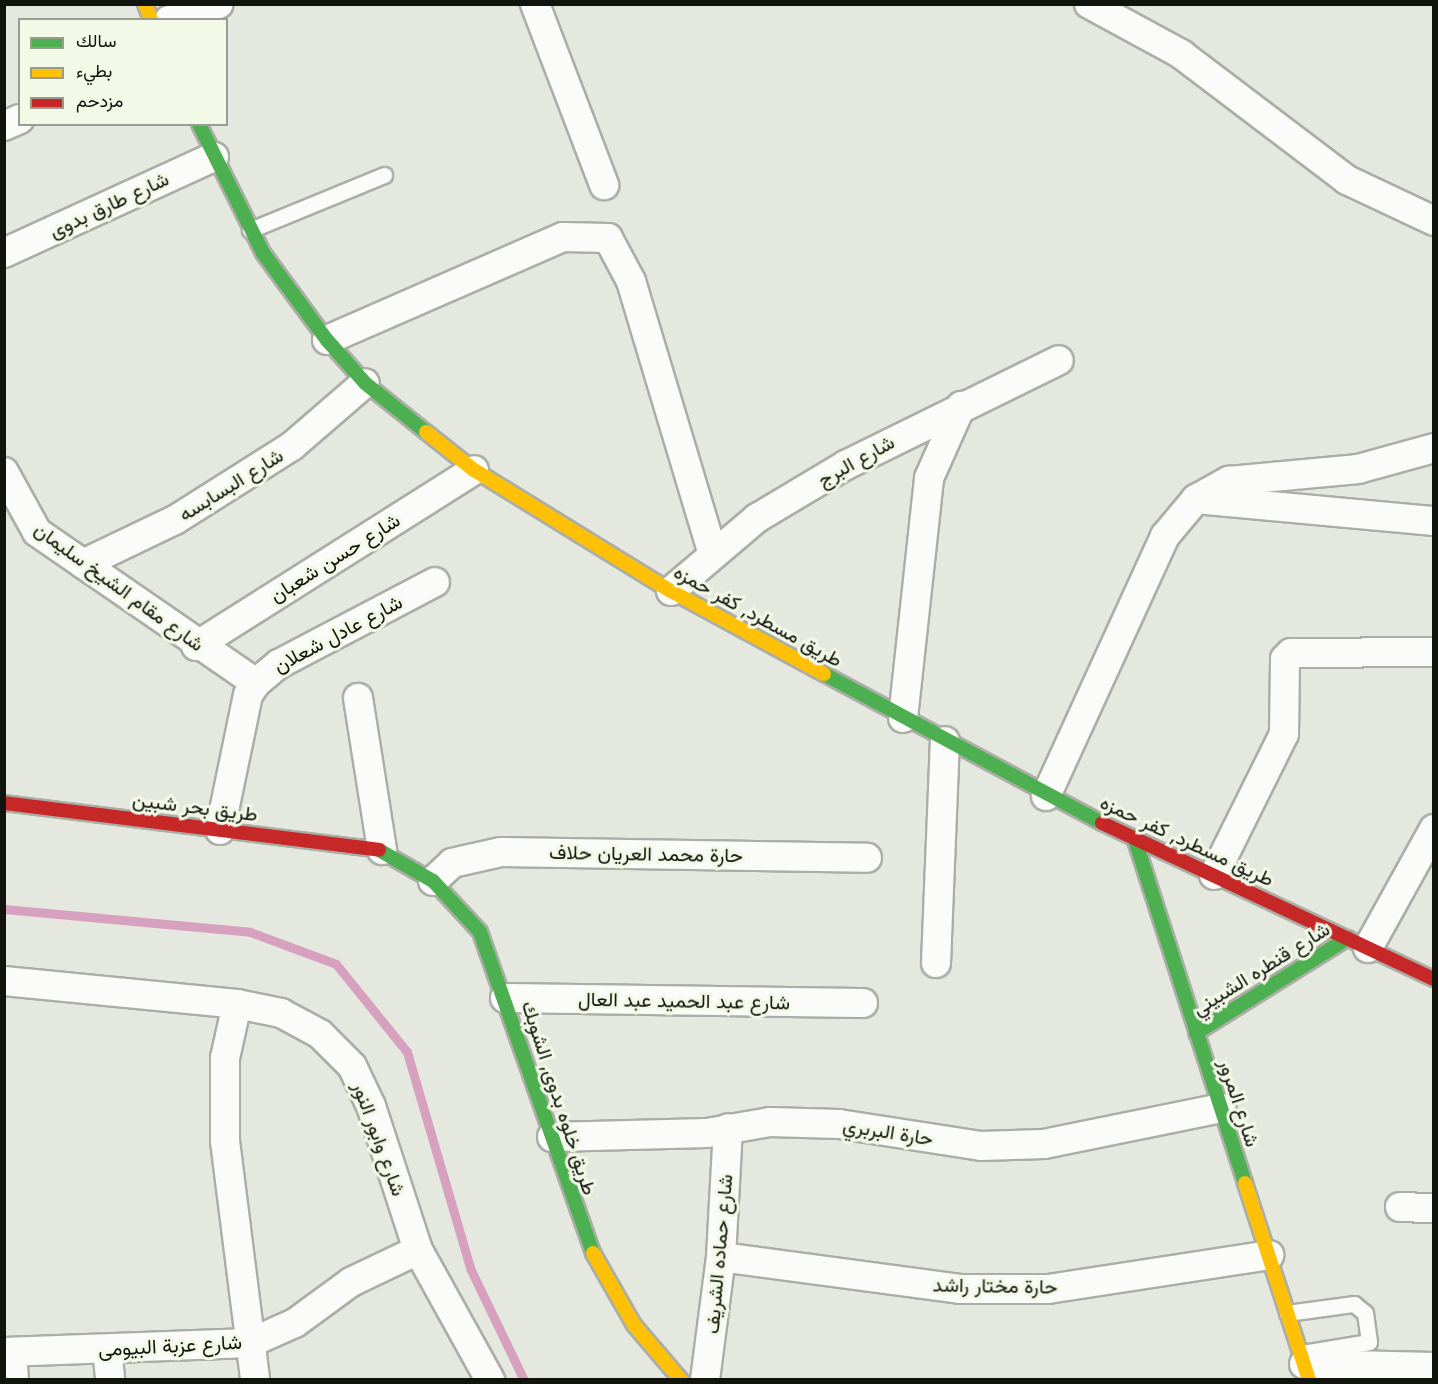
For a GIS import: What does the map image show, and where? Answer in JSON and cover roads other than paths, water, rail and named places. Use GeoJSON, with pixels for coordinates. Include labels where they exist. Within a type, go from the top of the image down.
{"type":"FeatureCollection","features":[{"type":"Feature","properties":{"kind":"street"},"geometry":{"type":"LineString","coordinates":[[144,4],[150,18]]}},
{"type":"Feature","properties":{"kind":"street"},"geometry":{"type":"LineString","coordinates":[[175,18],[219,4]]}},
{"type":"Feature","properties":{"kind":"street"},"geometry":{"type":"LineString","coordinates":[[535,4],[604,185]]}},
{"type":"Feature","properties":{"kind":"street"},"geometry":{"type":"LineString","coordinates":[[1089,4],[1181,54],[1347,180],[1434,221]]}},
{"type":"Feature","properties":{"kind":"street"},"geometry":{"type":"LineString","coordinates":[[4,126],[18,120]]}},
{"type":"Feature","properties":{"kind":"street","name":"طريق مسطرد, كفر حمزه"},"geometry":{"type":"LineString","coordinates":[[200,126],[250,230],[327,340],[365,383],[474,470],[671,591],[1046,796],[1434,979]]}},
{"type":"Feature","properties":{"kind":"street","name":"شارع طارق بدوى"},"geometry":{"type":"LineString","coordinates":[[4,253],[213,157]]}},
{"type":"Feature","properties":{"kind":"street"},"geometry":{"type":"LineString","coordinates":[[327,340],[563,237],[608,238],[631,281],[712,551]]}},
{"type":"Feature","properties":{"kind":"street","name":"شارع البرج"},"geometry":{"type":"LineString","coordinates":[[671,591],[712,551],[846,465],[961,406],[1059,360]]}},
{"type":"Feature","properties":{"kind":"street","name":"شارع البسابسه"},"geometry":{"type":"LineString","coordinates":[[83,564],[175,520],[292,446],[365,383]]}},
{"type":"Feature","properties":{"kind":"street"},"geometry":{"type":"LineString","coordinates":[[903,718],[929,478],[961,406]]}},
{"type":"Feature","properties":{"kind":"street"},"geometry":{"type":"LineString","coordinates":[[1046,796],[1166,536],[1196,499],[1229,481],[1358,469],[1434,448]]}},
{"type":"Feature","properties":{"kind":"street","name":"شارع حسن شعبان"},"geometry":{"type":"LineString","coordinates":[[196,646],[474,470]]}},
{"type":"Feature","properties":{"kind":"street","name":"شارع مقام الشيخ سليمان"},"geometry":{"type":"LineString","coordinates":[[6,482],[37,532],[252,689]]}},
{"type":"Feature","properties":{"kind":"street"},"geometry":{"type":"LineString","coordinates":[[1196,499],[1434,521]]}},
{"type":"Feature","properties":{"kind":"street","name":"شارع عادل شعلان"},"geometry":{"type":"LineString","coordinates":[[252,689],[279,664],[435,582]]}},
{"type":"Feature","properties":{"kind":"street"},"geometry":{"type":"LineString","coordinates":[[1214,875],[1284,734],[1285,659],[1291,653],[1434,652]]}},
{"type":"Feature","properties":{"kind":"street"},"geometry":{"type":"LineString","coordinates":[[220,830],[252,689]]}},
{"type":"Feature","properties":{"kind":"street"},"geometry":{"type":"LineString","coordinates":[[358,698],[382,850]]}},
{"type":"Feature","properties":{"kind":"street"},"geometry":{"type":"LineString","coordinates":[[936,963],[945,741]]}},
{"type":"Feature","properties":{"kind":"street","name":"طريق بحر شبين"},"geometry":{"type":"LineString","coordinates":[[4,803],[382,850]]}},
{"type":"Feature","properties":{"kind":"street"},"geometry":{"type":"LineString","coordinates":[[1358,943],[1434,829]]}},
{"type":"Feature","properties":{"kind":"street","name":"شارع المرور"},"geometry":{"type":"LineString","coordinates":[[1134,837],[1305,1366]]}},
{"type":"Feature","properties":{"kind":"street","name":"طريق خلوه بدوى, الشوبك"},"geometry":{"type":"LineString","coordinates":[[382,850],[433,880],[480,932],[506,998],[583,1235],[634,1325],[681,1380]]}},
{"type":"Feature","properties":{"kind":"street","name":"حارة محمد العريان حلاف"},"geometry":{"type":"LineString","coordinates":[[433,880],[452,863],[501,852],[867,858]]}},
{"type":"Feature","properties":{"kind":"street","name":"شارع قنطره الشبيني"},"geometry":{"type":"LineString","coordinates":[[1196,1033],[1358,943]]}},
{"type":"Feature","properties":{"kind":"street","name":"شارع وابور النور"},"geometry":{"type":"LineString","coordinates":[[4,981],[237,1004],[281,1013],[320,1034],[351,1066],[371,1106],[418,1250],[490,1380]]}},
{"type":"Feature","properties":{"kind":"street","name":"شارع عبد الحميد عبد العال"},"geometry":{"type":"LineString","coordinates":[[506,998],[863,1003]]}},
{"type":"Feature","properties":{"kind":"street"},"geometry":{"type":"LineString","coordinates":[[237,1004],[225,1058],[225,1141],[255,1380]]}},
{"type":"Feature","properties":{"kind":"street","name":"حارة البربري"},"geometry":{"type":"LineString","coordinates":[[552,1137],[839,1124],[981,1146],[1044,1144],[1221,1108]]}},
{"type":"Feature","properties":{"kind":"street","name":"شارع حماده الشريف"},"geometry":{"type":"LineString","coordinates":[[705,1380],[722,1257],[728,1128]]}},
{"type":"Feature","properties":{"kind":"street"},"geometry":{"type":"LineString","coordinates":[[1400,1206],[1434,1208]]}},
{"type":"Feature","properties":{"kind":"street","name":"شارع عزبة البيومى"},"geometry":{"type":"LineString","coordinates":[[10,1361],[107,1349],[250,1343],[295,1323],[351,1282],[418,1250]]}},
{"type":"Feature","properties":{"kind":"street","name":"حارة مختار راشد"},"geometry":{"type":"LineString","coordinates":[[722,1257],[960,1289],[1048,1289],[1269,1255]]}},
{"type":"Feature","properties":{"kind":"street"},"geometry":{"type":"LineString","coordinates":[[107,1349],[110,1380]]}},
{"type":"Feature","properties":{"kind":"street"},"geometry":{"type":"LineString","coordinates":[[1305,1366],[1434,1367]]}},
{"type":"Feature","properties":{"kind":"lane"},"geometry":{"type":"LineString","coordinates":[[250,230],[384,175]]}},
{"type":"Feature","properties":{"kind":"lane"},"geometry":{"type":"LineString","coordinates":[[1287,1313],[1354,1304],[1365,1313],[1369,1342],[1305,1366]]}},
{"type":"Feature","properties":{"kind":"waterway"},"geometry":{"type":"LineString","coordinates":[[4,909],[250,932],[336,964],[407,1052],[470,1268],[524,1380]]}}]}
